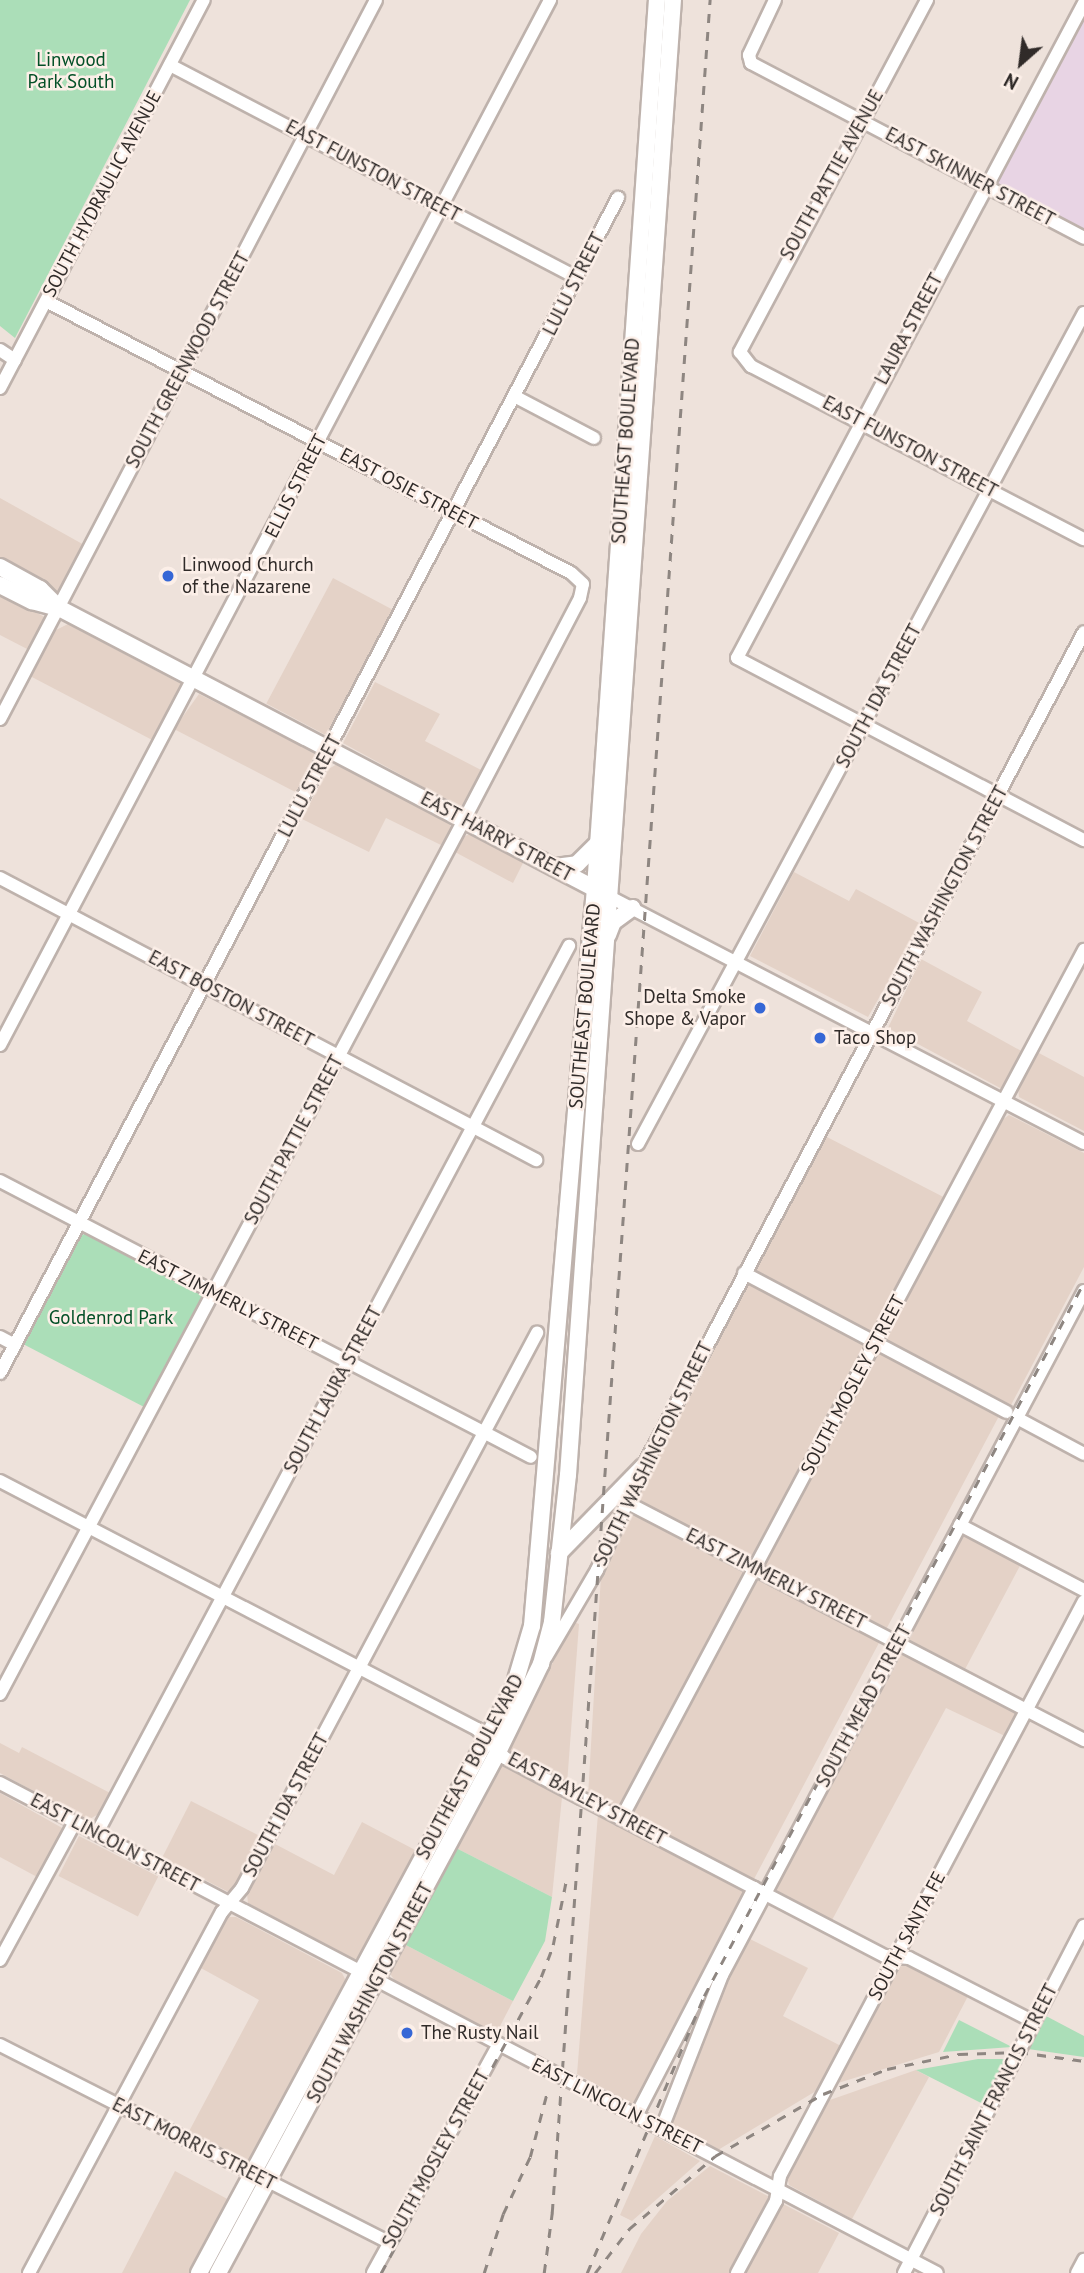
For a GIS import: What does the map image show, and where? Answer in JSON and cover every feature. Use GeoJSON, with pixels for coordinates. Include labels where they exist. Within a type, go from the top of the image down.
{"type":"FeatureCollection","features":[{"type":"Feature","properties":{"kind":"main road","name":"SOUTHEAST BOULEVARD"},"geometry":{"type":"LineString","coordinates":[[541,1664],[562,1550],[605,940],[598,843],[657,0]]}},
{"type":"Feature","properties":{"kind":"main road","name":"SOUTHEAST BOULEVARD"},"geometry":{"type":"LineString","coordinates":[[362,1972],[526,1657],[536,1589],[601,892],[673,0]]}},
{"type":"Feature","properties":{"kind":"main road","name":"EAST HARRY STREET"},"geometry":{"type":"LineString","coordinates":[[0,567],[40,589],[59,608]]}},
{"type":"Feature","properties":{"kind":"main road","name":"EAST HARRY STREET"},"geometry":{"type":"LineString","coordinates":[[0,585],[32,601],[59,608],[601,892]]}},
{"type":"Feature","properties":{"kind":"main road"},"geometry":{"type":"LineString","coordinates":[[554,867],[578,864],[598,843]]}},
{"type":"Feature","properties":{"kind":"main road"},"geometry":{"type":"LineString","coordinates":[[605,940],[613,922],[632,908]]}},
{"type":"Feature","properties":{"kind":"main road"},"geometry":{"type":"LineString","coordinates":[[536,1589],[562,1550],[622,1500],[643,1467]]}},
{"type":"Feature","properties":{"kind":"main road","name":"SOUTH WASHINGTON STREET"},"geometry":{"type":"LineString","coordinates":[[218,2273],[499,1750],[541,1664]]}},
{"type":"Feature","properties":{"kind":"main road","name":"SOUTH WASHINGTON STREET"},"geometry":{"type":"LineString","coordinates":[[200,2273],[362,1972]]}},
{"type":"Feature","properties":{"kind":"street","name":"SOUTH HYDRAULIC AVENUE"},"geometry":{"type":"LineString","coordinates":[[0,388],[204,0]]}},
{"type":"Feature","properties":{"kind":"street","name":"SOUTH GREENWOOD STREET"},"geometry":{"type":"LineString","coordinates":[[0,719],[376,0]]}},
{"type":"Feature","properties":{"kind":"street","name":"ELLIS STREET"},"geometry":{"type":"LineString","coordinates":[[0,1045],[550,0]]}},
{"type":"Feature","properties":{"kind":"street","name":"EAST SKINNER STREET"},"geometry":{"type":"LineString","coordinates":[[775,0],[749,55],[751,63],[1084,238]]}},
{"type":"Feature","properties":{"kind":"street","name":"SOUTH PATTIE AVENUE"},"geometry":{"type":"LineString","coordinates":[[740,352],[927,0]]}},
{"type":"Feature","properties":{"kind":"street","name":"LAURA STREET"},"geometry":{"type":"LineString","coordinates":[[865,724],[737,658],[860,421],[1084,3]]}},
{"type":"Feature","properties":{"kind":"street","name":"EAST FUNSTON STREET"},"geometry":{"type":"LineString","coordinates":[[170,65],[577,278]]}},
{"type":"Feature","properties":{"kind":"street","name":"LULU STREET"},"geometry":{"type":"LineString","coordinates":[[0,1373],[516,397],[618,198]]}},
{"type":"Feature","properties":{"kind":"street","name":"EAST OSIE STREET"},"geometry":{"type":"LineString","coordinates":[[46,301],[571,573],[583,584]]}},
{"type":"Feature","properties":{"kind":"street","name":"SOUTH IDA STREET"},"geometry":{"type":"LineString","coordinates":[[638,1144],[1084,313]]}},
{"type":"Feature","properties":{"kind":"street"},"geometry":{"type":"LineString","coordinates":[[0,350],[15,359]]}},
{"type":"Feature","properties":{"kind":"street","name":"EAST FUNSTON STREET"},"geometry":{"type":"LineString","coordinates":[[740,352],[751,366],[1084,539]]}},
{"type":"Feature","properties":{"kind":"street"},"geometry":{"type":"LineString","coordinates":[[516,397],[594,438]]}},
{"type":"Feature","properties":{"kind":"street","name":"SOUTH PATTIE STREET"},"geometry":{"type":"LineString","coordinates":[[0,1694],[464,820],[580,598],[583,584]]}},
{"type":"Feature","properties":{"kind":"street","name":"SOUTH WASHINGTON STREET"},"geometry":{"type":"LineString","coordinates":[[643,1467],[1084,632]]}},
{"type":"Feature","properties":{"kind":"street"},"geometry":{"type":"LineString","coordinates":[[865,724],[1084,840]]}},
{"type":"Feature","properties":{"kind":"street","name":"EAST BOSTON STREET"},"geometry":{"type":"LineString","coordinates":[[0,878],[536,1160]]}},
{"type":"Feature","properties":{"kind":"street","name":"EAST HARRY STREET"},"geometry":{"type":"LineString","coordinates":[[601,892],[1084,1143]]}},
{"type":"Feature","properties":{"kind":"street","name":"SOUTH LAURA STREET"},"geometry":{"type":"LineString","coordinates":[[97,1833],[569,946]]}},
{"type":"Feature","properties":{"kind":"street","name":"SOUTH MOSLEY STREET"},"geometry":{"type":"LineString","coordinates":[[621,1819],[1084,950]]}},
{"type":"Feature","properties":{"kind":"street","name":"EAST ZIMMERLY STREET"},"geometry":{"type":"LineString","coordinates":[[0,1181],[531,1458]]}},
{"type":"Feature","properties":{"kind":"street"},"geometry":{"type":"LineString","coordinates":[[744,1273],[1084,1454]]}},
{"type":"Feature","properties":{"kind":"street","name":"SOUTH MEAD STREET"},"geometry":{"type":"LineString","coordinates":[[636,2116],[898,1642],[960,1525],[1012,1415],[1079,1314],[1084,1291]]}},
{"type":"Feature","properties":{"kind":"street","name":"SOUTH IDA STREET"},"geometry":{"type":"LineString","coordinates":[[29,2273],[360,1667],[537,1333]]}},
{"type":"Feature","properties":{"kind":"street"},"geometry":{"type":"LineString","coordinates":[[0,1338],[15,1345]]}},
{"type":"Feature","properties":{"kind":"street","name":"EAST BAYLEY STREET"},"geometry":{"type":"LineString","coordinates":[[0,1481],[360,1667],[486,1737],[505,1758],[621,1819],[885,1956],[909,1958],[1034,2022]]}},
{"type":"Feature","properties":{"kind":"street","name":"SOUTH WASHINGTON STREET"},"geometry":{"type":"LineString","coordinates":[[541,1664],[597,1570],[622,1500]]}},
{"type":"Feature","properties":{"kind":"street","name":"EAST ZIMMERLY STREET"},"geometry":{"type":"LineString","coordinates":[[622,1500],[1084,1740]]}},
{"type":"Feature","properties":{"kind":"street"},"geometry":{"type":"LineString","coordinates":[[960,1525],[1084,1590]]}},
{"type":"Feature","properties":{"kind":"street","name":"SOUTH SANTA FE"},"geometry":{"type":"LineString","coordinates":[[737,2273],[777,2190],[780,2176],[1084,1601]]}},
{"type":"Feature","properties":{"kind":"street","name":"EAST LINCOLN STREET"},"geometry":{"type":"LineString","coordinates":[[0,1783],[937,2273]]}},
{"type":"Feature","properties":{"kind":"street"},"geometry":{"type":"LineString","coordinates":[[0,1960],[75,1822]]}},
{"type":"Feature","properties":{"kind":"street","name":"SOUTH MEAD STREET"},"geometry":{"type":"LineString","coordinates":[[662,2129],[712,1994],[759,1891]]}},
{"type":"Feature","properties":{"kind":"street","name":"SOUTH SAINT FRANCIS STREET"},"geometry":{"type":"LineString","coordinates":[[904,2273],[1084,1926]]}},
{"type":"Feature","properties":{"kind":"street","name":"SOUTH MOSLEY STREET"},"geometry":{"type":"LineString","coordinates":[[373,2273],[499,2044]]}},
{"type":"Feature","properties":{"kind":"street","name":"EAST MORRIS STREET"},"geometry":{"type":"LineString","coordinates":[[0,2045],[252,2176],[389,2242]]}},
{"type":"Feature","properties":{"kind":"street"},"geometry":{"type":"LineString","coordinates":[[1077,2273],[1084,2260]]}},
{"type":"Feature","properties":{"kind":"shaded area"},"geometry":{"type":"Polygon","coordinates":[[[1084,14],[1084,232],[996,184],[1084,14]]]}},
{"type":"Feature","properties":{"kind":"shaded area"},"geometry":{"type":"Polygon","coordinates":[[[0,498],[86,546],[60,593],[0,564],[0,498]]]}},
{"type":"Feature","properties":{"kind":"shaded area"},"geometry":{"type":"Polygon","coordinates":[[[333,578],[397,612],[330,737],[266,703],[333,578]]]}},
{"type":"Feature","properties":{"kind":"shaded area"},"geometry":{"type":"Polygon","coordinates":[[[0,591],[46,618],[31,651],[0,635],[0,591]]]}},
{"type":"Feature","properties":{"kind":"shaded area"},"geometry":{"type":"Polygon","coordinates":[[[68,624],[181,684],[156,742],[30,676],[54,631],[68,624]]]}},
{"type":"Feature","properties":{"kind":"shaded area"},"geometry":{"type":"Polygon","coordinates":[[[375,682],[440,714],[425,741],[483,771],[466,805],[458,806],[343,743],[375,682]]]}},
{"type":"Feature","properties":{"kind":"shaded area"},"geometry":{"type":"Polygon","coordinates":[[[199,694],[315,753],[319,758],[301,795],[174,729],[199,694]]]}},
{"type":"Feature","properties":{"kind":"shaded area"},"geometry":{"type":"Polygon","coordinates":[[[337,764],[450,823],[452,832],[445,847],[386,818],[369,852],[302,819],[327,770],[337,764]]]}},
{"type":"Feature","properties":{"kind":"shaded area"},"geometry":{"type":"Polygon","coordinates":[[[472,833],[524,861],[513,883],[455,852],[463,837],[472,833]]]}},
{"type":"Feature","properties":{"kind":"shaded area"},"geometry":{"type":"Polygon","coordinates":[[[794,872],[849,901],[856,889],[921,924],[868,1017],[750,956],[794,872]]]}},
{"type":"Feature","properties":{"kind":"shaded area"},"geometry":{"type":"Polygon","coordinates":[[[921,959],[982,992],[967,1021],[1025,1053],[1002,1089],[888,1028],[921,959]]]}},
{"type":"Feature","properties":{"kind":"shaded area"},"geometry":{"type":"Polygon","coordinates":[[[1037,1052],[1084,1077],[1084,1131],[1019,1097],[1018,1088],[1037,1052]]]}},
{"type":"Feature","properties":{"kind":"shaded area"},"geometry":{"type":"Polygon","coordinates":[[[1009,1115],[1084,1153],[1084,1267],[1010,1407],[999,1416],[753,1881],[588,1796],[601,1575],[647,1469],[825,1136],[957,1204],[1002,1120],[1009,1115]]]}},
{"type":"Feature","properties":{"kind":"shaded area"},"geometry":{"type":"Polygon","coordinates":[[[962,1530],[1022,1562],[965,1670],[905,1638],[962,1530]]]}},
{"type":"Feature","properties":{"kind":"shaded area"},"geometry":{"type":"Polygon","coordinates":[[[574,1622],[579,1624],[567,1784],[512,1756],[508,1749],[574,1622]]]}},
{"type":"Feature","properties":{"kind":"shaded area"},"geometry":{"type":"Polygon","coordinates":[[[899,1649],[1014,1710],[1017,1716],[1007,1737],[946,1708],[831,1922],[771,1890],[899,1649]]]}},
{"type":"Feature","properties":{"kind":"shaded area"},"geometry":{"type":"Polygon","coordinates":[[[0,1743],[19,1753],[22,1747],[112,1794],[102,1812],[88,1820],[0,1773],[0,1743]]]}},
{"type":"Feature","properties":{"kind":"shaded area"},"geometry":{"type":"Polygon","coordinates":[[[498,1766],[508,1766],[562,1797],[552,1897],[454,1847],[498,1766]]]}},
{"type":"Feature","properties":{"kind":"shaded area"},"geometry":{"type":"Polygon","coordinates":[[[0,1793],[64,1829],[39,1878],[0,1857],[0,1793]]]}},
{"type":"Feature","properties":{"kind":"shaded area"},"geometry":{"type":"Polygon","coordinates":[[[191,1801],[264,1838],[235,1895],[162,1858],[191,1801]]]}},
{"type":"Feature","properties":{"kind":"shaded area"},"geometry":{"type":"Polygon","coordinates":[[[598,1814],[746,1892],[634,2105],[577,2074],[598,1814]]]}},
{"type":"Feature","properties":{"kind":"shaded area"},"geometry":{"type":"Polygon","coordinates":[[[362,1822],[419,1852],[360,1958],[354,1959],[248,1903],[247,1894],[275,1844],[334,1875],[362,1822]]]}},
{"type":"Feature","properties":{"kind":"shaded area"},"geometry":{"type":"Polygon","coordinates":[[[79,1836],[158,1876],[138,1917],[59,1876],[79,1836]]]}},
{"type":"Feature","properties":{"kind":"shaded area"},"geometry":{"type":"Polygon","coordinates":[[[226,1917],[236,1917],[342,1973],[347,1983],[254,2162],[247,2167],[186,2137],[259,2000],[199,1967],[226,1917]]]}},
{"type":"Feature","properties":{"kind":"shaded area"},"geometry":{"type":"Polygon","coordinates":[[[740,1934],[808,1968],[783,2016],[841,2046],[821,2088],[718,2150],[659,2117],[700,2011],[740,1934]]]}},
{"type":"Feature","properties":{"kind":"shaded area"},"geometry":{"type":"Polygon","coordinates":[[[402,1943],[513,2001],[496,2034],[395,1981],[389,1972],[402,1943]]]}},
{"type":"Feature","properties":{"kind":"shaded area"},"geometry":{"type":"Polygon","coordinates":[[[906,1964],[968,1996],[939,2052],[838,2083],[898,1968],[906,1964]]]}},
{"type":"Feature","properties":{"kind":"shaded area"},"geometry":{"type":"Polygon","coordinates":[[[916,2070],[929,2077],[852,2219],[789,2185],[787,2177],[827,2101],[916,2070]]]}},
{"type":"Feature","properties":{"kind":"shaded area"},"geometry":{"type":"Polygon","coordinates":[[[655,2136],[700,2161],[632,2221],[620,2215],[655,2136]]]}},
{"type":"Feature","properties":{"kind":"shaded area"},"geometry":{"type":"Polygon","coordinates":[[[710,2166],[839,2233],[818,2273],[621,2273],[641,2234],[667,2201],[710,2166]]]}},
{"type":"Feature","properties":{"kind":"shaded area"},"geometry":{"type":"Polygon","coordinates":[[[175,2171],[233,2202],[194,2273],[122,2273],[175,2171]]]}},
{"type":"Feature","properties":{"kind":"green space","name":"Linwood Park South"},"geometry":{"type":"Polygon","coordinates":[[[0,0],[190,0],[15,338],[0,326],[0,0]]]}},
{"type":"Feature","properties":{"kind":"green space","name":"Goldenrod Park"},"geometry":{"type":"Polygon","coordinates":[[[86,1233],[203,1295],[146,1408],[23,1344],[79,1237],[86,1233]]]}},
{"type":"Feature","properties":{"kind":"green space"},"geometry":{"type":"Polygon","coordinates":[[[454,1847],[552,1897],[545,1941],[513,2001],[402,1943],[454,1847]]]}},
{"type":"Feature","properties":{"kind":"green space"},"geometry":{"type":"Polygon","coordinates":[[[1046,2016],[1084,2036],[1084,2057],[1028,2049],[1046,2016]]]}},
{"type":"Feature","properties":{"kind":"green space"},"geometry":{"type":"Polygon","coordinates":[[[959,2020],[1012,2047],[943,2052],[959,2020]]]}},
{"type":"Feature","properties":{"kind":"green space"},"geometry":{"type":"Polygon","coordinates":[[[978,2059],[1010,2059],[985,2105],[916,2070],[978,2059]]]}},
{"type":"Feature","properties":{"kind":"railway"},"geometry":{"type":"LineString","coordinates":[[544,2273],[552,2213],[710,0]]}},
{"type":"Feature","properties":{"kind":"railway"},"geometry":{"type":"LineString","coordinates":[[587,2273],[704,1996],[1084,1282]]}},
{"type":"Feature","properties":{"kind":"railway"},"geometry":{"type":"LineString","coordinates":[[381,2273],[541,1977],[553,1945],[566,1881]]}},
{"type":"Feature","properties":{"kind":"railway"},"geometry":{"type":"LineString","coordinates":[[595,2273],[629,2229],[715,2156],[823,2094],[887,2069],[959,2054],[1019,2052],[1084,2061]]}},
{"type":"Feature","properties":{"kind":"railway"},"geometry":{"type":"LineString","coordinates":[[422,2181],[433,2151],[469,2085]]}},
{"type":"Feature","properties":{"kind":"railway"},"geometry":{"type":"LineString","coordinates":[[484,2273],[503,2214],[530,2157],[548,2089]]}},
{"type":"Feature","properties":{"kind":"place","name":"Linwood Church of the Nazarene"},"geometry":{"type":"Point","coordinates":[168,576]}},
{"type":"Feature","properties":{"kind":"place","name":"Delta Smoke Shope & Vapor"},"geometry":{"type":"Point","coordinates":[760,1008]}},
{"type":"Feature","properties":{"kind":"place","name":"Taco Shop"},"geometry":{"type":"Point","coordinates":[820,1038]}},
{"type":"Feature","properties":{"kind":"place","name":"The Rusty Nail"},"geometry":{"type":"Point","coordinates":[407,2033]}}]}
